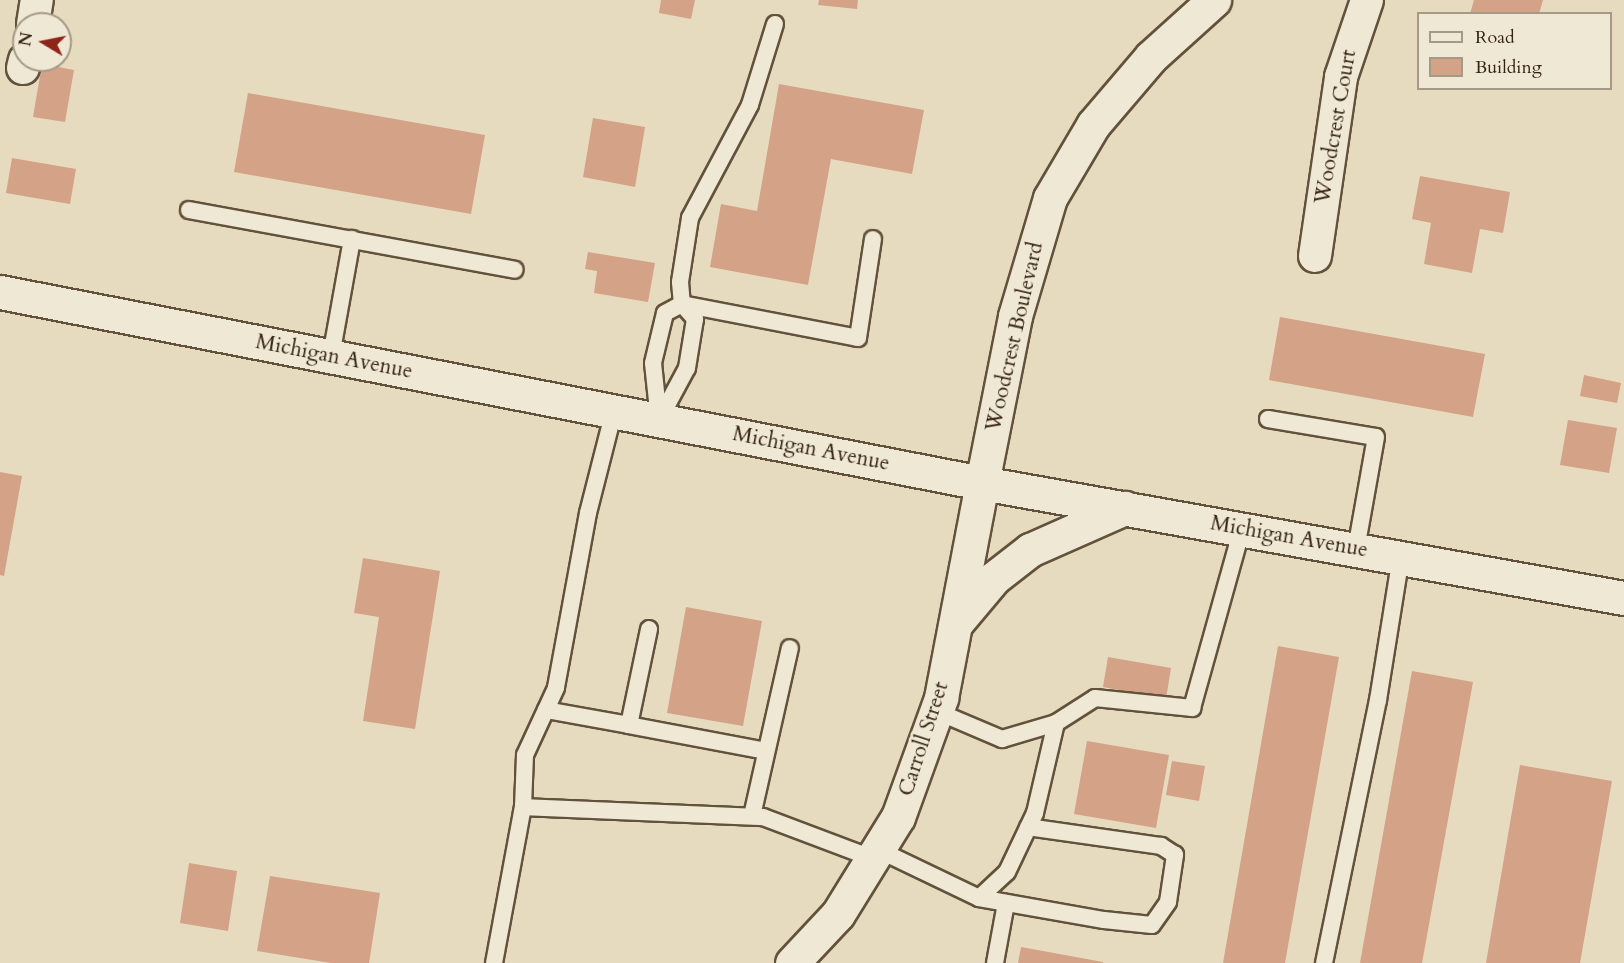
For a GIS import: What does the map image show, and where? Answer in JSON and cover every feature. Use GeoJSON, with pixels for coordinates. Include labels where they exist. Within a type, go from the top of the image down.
{"type":"FeatureCollection","features":[{"type":"Feature","properties":{"kind":"main road","name":"Woodcrest Boulevard"},"geometry":{"type":"LineString","coordinates":[[982,483],[1015,316],[1050,198],[1093,125],[1151,57],[1214,0]]}},
{"type":"Feature","properties":{"kind":"main road","name":"Michigan Avenue"},"geometry":{"type":"LineString","coordinates":[[0,292],[982,483],[1624,598]]}},
{"type":"Feature","properties":{"kind":"main road","name":"Carroll Street"},"geometry":{"type":"LineString","coordinates":[[792,963],[838,914],[877,855],[898,817],[936,711],[982,483]]}},
{"type":"Feature","properties":{"kind":"main road"},"geometry":{"type":"LineString","coordinates":[[954,626],[994,578],[1030,550],[1125,508]]}},
{"type":"Feature","properties":{"kind":"street","name":"Woodcrest Court"},"geometry":{"type":"LineString","coordinates":[[1315,256],[1341,77],[1367,0]]}},
{"type":"Feature","properties":{"kind":"lane"},"geometry":{"type":"LineString","coordinates":[[659,420],[687,368],[695,319],[682,304],[680,282],[690,218],[750,105],[775,24]]}},
{"type":"Feature","properties":{"kind":"lane"},"geometry":{"type":"LineString","coordinates":[[189,210],[515,270]]}},
{"type":"Feature","properties":{"kind":"lane"},"geometry":{"type":"LineString","coordinates":[[331,356],[352,239]]}},
{"type":"Feature","properties":{"kind":"lane"},"geometry":{"type":"LineString","coordinates":[[659,420],[653,363],[665,313],[682,304],[858,338],[873,240]]}},
{"type":"Feature","properties":{"kind":"lane"},"geometry":{"type":"LineString","coordinates":[[494,963],[523,807],[525,755],[556,688],[588,513],[614,411]]}},
{"type":"Feature","properties":{"kind":"lane"},"geometry":{"type":"LineString","coordinates":[[1268,418],[1376,437],[1356,549]]}},
{"type":"Feature","properties":{"kind":"lane"},"geometry":{"type":"LineString","coordinates":[[936,711],[1002,739],[1056,723],[1095,698],[1192,708],[1242,529]]}},
{"type":"Feature","properties":{"kind":"lane"},"geometry":{"type":"LineString","coordinates":[[1324,963],[1378,700],[1401,557]]}},
{"type":"Feature","properties":{"kind":"lane"},"geometry":{"type":"LineString","coordinates":[[629,725],[649,629]]}},
{"type":"Feature","properties":{"kind":"lane"},"geometry":{"type":"LineString","coordinates":[[752,816],[790,648]]}},
{"type":"Feature","properties":{"kind":"lane"},"geometry":{"type":"LineString","coordinates":[[546,710],[766,751]]}},
{"type":"Feature","properties":{"kind":"lane"},"geometry":{"type":"LineString","coordinates":[[979,898],[1007,872],[1028,827],[1056,723]]}},
{"type":"Feature","properties":{"kind":"lane"},"geometry":{"type":"LineString","coordinates":[[523,807],[763,817],[877,855],[979,898],[1152,925],[1168,902],[1175,855],[1161,846],[1028,827]]}},
{"type":"Feature","properties":{"kind":"lane"},"geometry":{"type":"LineString","coordinates":[[995,963],[1006,903]]}},
{"type":"Feature","properties":{"kind":"building"},"geometry":{"type":"Polygon","coordinates":[[[661,0],[695,0],[691,19],[659,13],[661,0]]]}},
{"type":"Feature","properties":{"kind":"building"},"geometry":{"type":"Polygon","coordinates":[[[819,0],[858,0],[857,9],[818,5],[819,0]]]}},
{"type":"Feature","properties":{"kind":"building"},"geometry":{"type":"Polygon","coordinates":[[[1474,0],[1543,0],[1540,12],[1471,12],[1474,0]]]}},
{"type":"Feature","properties":{"kind":"building"},"geometry":{"type":"Polygon","coordinates":[[[74,70],[65,122],[33,117],[41,72],[72,72],[74,70]]]}},
{"type":"Feature","properties":{"kind":"building"},"geometry":{"type":"Polygon","coordinates":[[[779,84],[924,110],[912,174],[831,159],[808,285],[710,267],[721,204],[757,211],[779,84]]]}},
{"type":"Feature","properties":{"kind":"building"},"geometry":{"type":"Polygon","coordinates":[[[248,93],[485,135],[471,214],[234,172],[248,93]]]}},
{"type":"Feature","properties":{"kind":"building"},"geometry":{"type":"Polygon","coordinates":[[[593,118],[645,127],[635,187],[583,177],[593,118]]]}},
{"type":"Feature","properties":{"kind":"building"},"geometry":{"type":"Polygon","coordinates":[[[12,158],[76,169],[70,204],[6,193],[12,158]]]}},
{"type":"Feature","properties":{"kind":"building"},"geometry":{"type":"Polygon","coordinates":[[[1420,176],[1510,192],[1503,233],[1480,229],[1472,273],[1424,264],[1431,223],[1412,219],[1420,176]]]}},
{"type":"Feature","properties":{"kind":"building"},"geometry":{"type":"Polygon","coordinates":[[[588,252],[655,263],[648,302],[594,293],[597,271],[585,269],[588,252]]]}},
{"type":"Feature","properties":{"kind":"building"},"geometry":{"type":"Polygon","coordinates":[[[1280,317],[1485,354],[1473,417],[1269,380],[1280,317]]]}},
{"type":"Feature","properties":{"kind":"building"},"geometry":{"type":"Polygon","coordinates":[[[1584,375],[1621,383],[1617,403],[1580,396],[1584,375]]]}},
{"type":"Feature","properties":{"kind":"building"},"geometry":{"type":"Polygon","coordinates":[[[1568,420],[1617,428],[1609,473],[1560,465],[1568,420]]]}},
{"type":"Feature","properties":{"kind":"building"},"geometry":{"type":"Polygon","coordinates":[[[0,472],[22,476],[4,576],[0,575],[0,472]]]}},
{"type":"Feature","properties":{"kind":"building"},"geometry":{"type":"Polygon","coordinates":[[[363,558],[440,571],[415,729],[363,721],[379,617],[354,613],[363,558]]]}},
{"type":"Feature","properties":{"kind":"building"},"geometry":{"type":"Polygon","coordinates":[[[686,607],[762,621],[743,726],[667,713],[686,607]]]}},
{"type":"Feature","properties":{"kind":"building"},"geometry":{"type":"Polygon","coordinates":[[[1278,646],[1339,657],[1285,963],[1223,963],[1278,646]]]}},
{"type":"Feature","properties":{"kind":"building"},"geometry":{"type":"Polygon","coordinates":[[[1108,657],[1171,668],[1166,699],[1103,687],[1108,657]]]}},
{"type":"Feature","properties":{"kind":"building"},"geometry":{"type":"Polygon","coordinates":[[[1412,671],[1473,682],[1422,963],[1360,963],[1412,671]]]}},
{"type":"Feature","properties":{"kind":"building"},"geometry":{"type":"Polygon","coordinates":[[[1087,741],[1169,755],[1156,828],[1074,814],[1087,741]]]}},
{"type":"Feature","properties":{"kind":"building"},"geometry":{"type":"Polygon","coordinates":[[[1172,761],[1205,766],[1199,801],[1166,795],[1172,761]]]}},
{"type":"Feature","properties":{"kind":"building"},"geometry":{"type":"Polygon","coordinates":[[[1520,765],[1612,781],[1580,963],[1486,963],[1520,765]]]}},
{"type":"Feature","properties":{"kind":"building"},"geometry":{"type":"Polygon","coordinates":[[[189,863],[237,871],[228,931],[180,923],[189,863]]]}},
{"type":"Feature","properties":{"kind":"building"},"geometry":{"type":"Polygon","coordinates":[[[270,876],[380,893],[369,963],[331,963],[257,951],[270,876]]]}},
{"type":"Feature","properties":{"kind":"building"},"geometry":{"type":"Polygon","coordinates":[[[1021,947],[1103,962],[1103,963],[1018,963],[1021,947]]]}}]}
